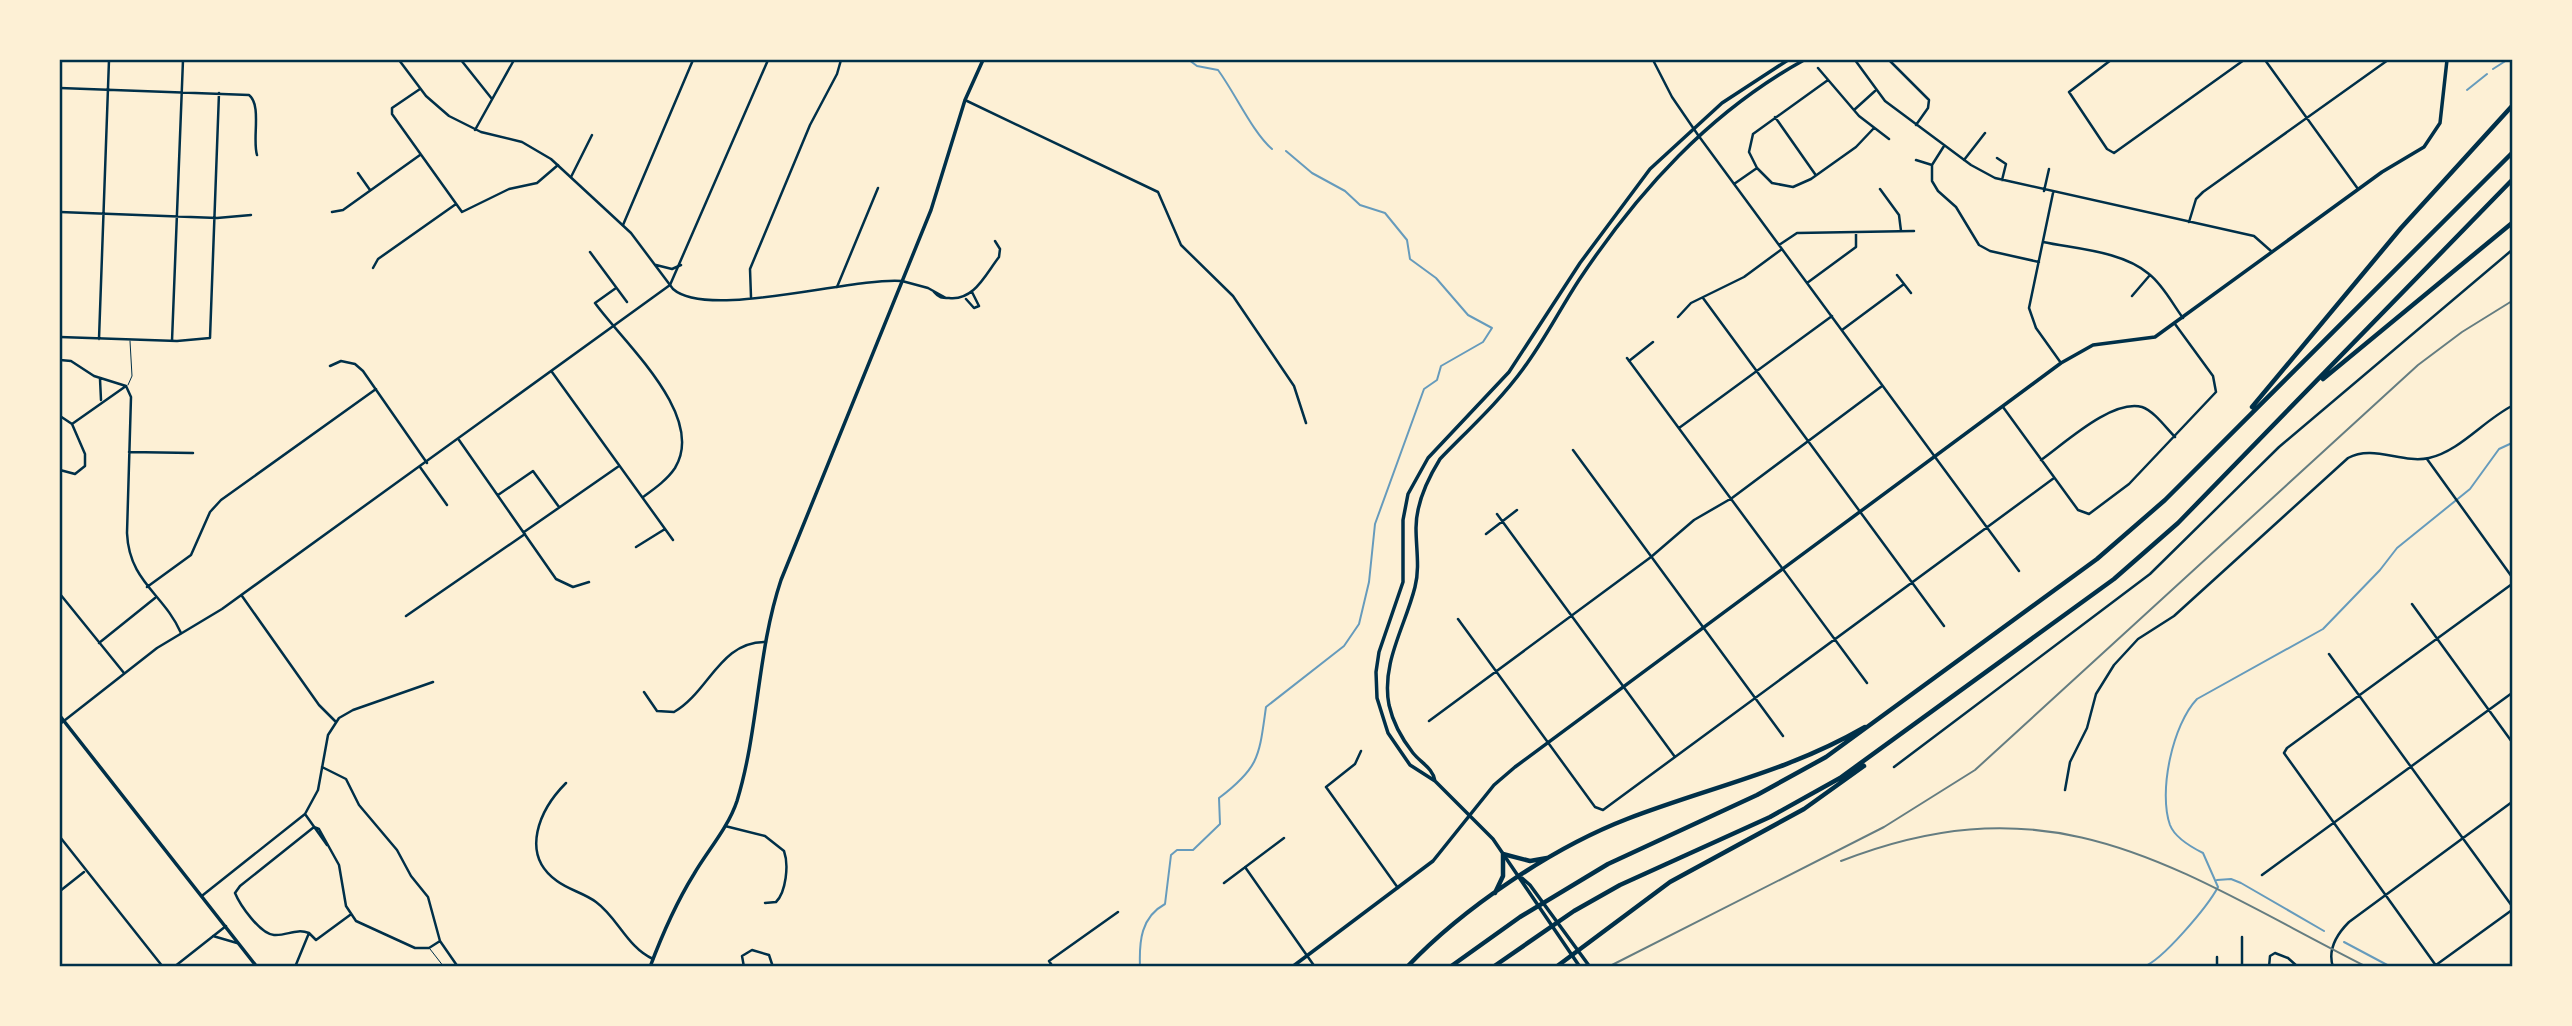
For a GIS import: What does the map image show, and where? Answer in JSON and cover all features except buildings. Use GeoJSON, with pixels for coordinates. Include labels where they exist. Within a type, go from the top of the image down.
{"type":"FeatureCollection","features":[{"type":"Feature","properties":{"kind":"highway"},"geometry":{"type":"LineString","coordinates":[[2236,427],[2401,228],[2512,106]]}},
{"type":"Feature","properties":{"kind":"highway"},"geometry":{"type":"LineString","coordinates":[[1450,967],[1520,917],[1608,864],[1786,781],[1841,748],[2117,544],[2512,153]]}},
{"type":"Feature","properties":{"kind":"highway"},"geometry":{"type":"LineString","coordinates":[[1556,967],[1671,882],[1804,809],[2137,559],[2306,393],[2512,180]]}},
{"type":"Feature","properties":{"kind":"highway"},"geometry":{"type":"LineString","coordinates":[[2306,393],[2512,223]]}},
{"type":"Feature","properties":{"kind":"highway"},"geometry":{"type":"LineString","coordinates":[[1408,967],[1493,896],[1556,854],[1630,818],[1796,763],[1890,713]]}},
{"type":"Feature","properties":{"kind":"highway"},"geometry":{"type":"LineString","coordinates":[[1493,967],[1574,911],[1620,885],[1793,806],[1881,751]]}},
{"type":"Feature","properties":{"kind":"highway"},"geometry":{"type":"LineString","coordinates":[[1493,896],[1503,876],[1503,854],[1531,861],[1556,854]]}},
{"type":"Feature","properties":{"kind":"main road"},"geometry":{"type":"LineString","coordinates":[[650,967],[690,880],[725,826],[744,774],[766,642],[781,580],[931,210],[965,100],[983,60]]}},
{"type":"Feature","properties":{"kind":"main road"},"geometry":{"type":"LineString","coordinates":[[1580,967],[1524,889],[1520,877],[1503,854],[1435,781],[1422,775],[1398,751],[1388,733],[1377,698],[1379,652],[1403,583],[1402,520],[1409,494],[1428,458],[1515,364],[1580,263],[1650,169],[1693,128],[1748,84],[1788,60]]}},
{"type":"Feature","properties":{"kind":"main road"},"geometry":{"type":"LineString","coordinates":[[1435,781],[1434,773],[1403,739],[1394,722],[1387,687],[1394,648],[1415,586],[1416,525],[1423,491],[1440,459],[1524,368],[1581,277],[1662,171],[1698,135],[1747,95],[1804,60]]}},
{"type":"Feature","properties":{"kind":"main road"},"geometry":{"type":"LineString","coordinates":[[1292,967],[1433,861],[1499,780],[2061,363],[2093,345],[2151,338],[2175,324],[2358,189],[2423,148],[2435,135],[2441,120],[2447,60]]}},
{"type":"Feature","properties":{"kind":"main road"},"geometry":{"type":"LineString","coordinates":[[60,716],[61,723],[203,895],[257,967]]}},
{"type":"Feature","properties":{"kind":"main road"},"geometry":{"type":"LineString","coordinates":[[1520,877],[1530,884],[1590,967]]}},
{"type":"Feature","properties":{"kind":"street"},"geometry":{"type":"LineString","coordinates":[[100,339],[109,60]]}},
{"type":"Feature","properties":{"kind":"street"},"geometry":{"type":"LineString","coordinates":[[172,341],[183,60]]}},
{"type":"Feature","properties":{"kind":"street"},"geometry":{"type":"LineString","coordinates":[[399,60],[439,109],[475,130],[522,142],[558,165],[623,225],[670,285],[681,295],[694,299],[751,297],[902,281],[946,298],[965,297],[972,292],[1000,254],[995,241]]}},
{"type":"Feature","properties":{"kind":"street"},"geometry":{"type":"LineString","coordinates":[[461,60],[492,99]]}},
{"type":"Feature","properties":{"kind":"street"},"geometry":{"type":"LineString","coordinates":[[475,130],[514,60]]}},
{"type":"Feature","properties":{"kind":"street"},"geometry":{"type":"LineString","coordinates":[[623,225],[693,60]]}},
{"type":"Feature","properties":{"kind":"street"},"geometry":{"type":"LineString","coordinates":[[61,723],[124,673],[242,595],[670,285],[768,60]]}},
{"type":"Feature","properties":{"kind":"street"},"geometry":{"type":"LineString","coordinates":[[751,297],[750,269],[841,60]]}},
{"type":"Feature","properties":{"kind":"street"},"geometry":{"type":"LineString","coordinates":[[1653,60],[1698,135],[2019,571]]}},
{"type":"Feature","properties":{"kind":"street"},"geometry":{"type":"LineString","coordinates":[[1855,60],[1875,91],[1916,125],[1964,160],[2002,180],[2254,236],[2271,251]]}},
{"type":"Feature","properties":{"kind":"street"},"geometry":{"type":"LineString","coordinates":[[1889,60],[1929,100],[1928,108],[1916,125]]}},
{"type":"Feature","properties":{"kind":"street"},"geometry":{"type":"LineString","coordinates":[[2111,60],[2069,92],[2107,149],[2114,153],[2244,60]]}},
{"type":"Feature","properties":{"kind":"street"},"geometry":{"type":"LineString","coordinates":[[2265,60],[2358,189]]}},
{"type":"Feature","properties":{"kind":"street"},"geometry":{"type":"LineString","coordinates":[[2189,222],[2196,199],[2203,192],[2388,60]]}},
{"type":"Feature","properties":{"kind":"street"},"geometry":{"type":"LineString","coordinates":[[1818,68],[1854,110],[1889,139]]}},
{"type":"Feature","properties":{"kind":"street"},"geometry":{"type":"LineString","coordinates":[[1828,80],[1775,117],[1751,138],[1749,152],[1757,168],[1772,183],[1788,187],[1802,184],[1860,144],[1874,128]]}},
{"type":"Feature","properties":{"kind":"street"},"geometry":{"type":"LineString","coordinates":[[60,88],[249,94],[255,103],[254,144],[257,155]]}},
{"type":"Feature","properties":{"kind":"street"},"geometry":{"type":"LineString","coordinates":[[421,88],[391,111],[462,212],[509,189],[537,183],[558,165]]}},
{"type":"Feature","properties":{"kind":"street"},"geometry":{"type":"LineString","coordinates":[[1854,110],[1875,91]]}},
{"type":"Feature","properties":{"kind":"street"},"geometry":{"type":"LineString","coordinates":[[60,337],[172,341],[208,339],[212,331],[219,93]]}},
{"type":"Feature","properties":{"kind":"street"},"geometry":{"type":"LineString","coordinates":[[965,100],[1158,192],[1181,245],[1233,296],[1294,386],[1306,423]]}},
{"type":"Feature","properties":{"kind":"street"},"geometry":{"type":"LineString","coordinates":[[1775,117],[1816,175]]}},
{"type":"Feature","properties":{"kind":"street"},"geometry":{"type":"LineString","coordinates":[[1964,160],[1985,133]]}},
{"type":"Feature","properties":{"kind":"street"},"geometry":{"type":"LineString","coordinates":[[571,177],[592,135]]}},
{"type":"Feature","properties":{"kind":"street"},"geometry":{"type":"LineString","coordinates":[[805,138],[810,139]]}},
{"type":"Feature","properties":{"kind":"street"},"geometry":{"type":"LineString","coordinates":[[1944,146],[1932,165],[1934,187],[1959,212],[1975,242],[1990,251],[2039,262]]}},
{"type":"Feature","properties":{"kind":"street"},"geometry":{"type":"LineString","coordinates":[[332,212],[343,210],[420,155]]}},
{"type":"Feature","properties":{"kind":"street"},"geometry":{"type":"LineString","coordinates":[[1997,158],[2006,164],[2002,180]]}},
{"type":"Feature","properties":{"kind":"street"},"geometry":{"type":"LineString","coordinates":[[1916,160],[1932,165]]}},
{"type":"Feature","properties":{"kind":"street"},"geometry":{"type":"LineString","coordinates":[[1734,184],[1757,168]]}},
{"type":"Feature","properties":{"kind":"street"},"geometry":{"type":"LineString","coordinates":[[2043,191],[2049,169]]}},
{"type":"Feature","properties":{"kind":"street"},"geometry":{"type":"LineString","coordinates":[[358,173],[370,190]]}},
{"type":"Feature","properties":{"kind":"street"},"geometry":{"type":"LineString","coordinates":[[837,287],[878,188]]}},
{"type":"Feature","properties":{"kind":"street"},"geometry":{"type":"LineString","coordinates":[[1880,189],[1899,215],[1901,231]]}},
{"type":"Feature","properties":{"kind":"street"},"geometry":{"type":"LineString","coordinates":[[2053,193],[2030,303],[2036,328],[2061,363]]}},
{"type":"Feature","properties":{"kind":"street"},"geometry":{"type":"LineString","coordinates":[[373,268],[378,259],[456,204]]}},
{"type":"Feature","properties":{"kind":"street"},"geometry":{"type":"LineString","coordinates":[[60,212],[217,218],[251,215]]}},
{"type":"Feature","properties":{"kind":"street"},"geometry":{"type":"LineString","coordinates":[[1678,317],[1691,303],[1744,277],[1797,233],[1914,231]]}},
{"type":"Feature","properties":{"kind":"street"},"geometry":{"type":"LineString","coordinates":[[1807,283],[1856,247],[1856,232]]}},
{"type":"Feature","properties":{"kind":"street"},"geometry":{"type":"LineString","coordinates":[[2043,242],[2126,261],[2150,275],[2183,318]]}},
{"type":"Feature","properties":{"kind":"street"},"geometry":{"type":"LineString","coordinates":[[1894,767],[2155,569],[2271,454],[2512,250]]}},
{"type":"Feature","properties":{"kind":"street"},"geometry":{"type":"LineString","coordinates":[[590,252],[627,302]]}},
{"type":"Feature","properties":{"kind":"street"},"geometry":{"type":"LineString","coordinates":[[656,265],[672,270],[681,265]]}},
{"type":"Feature","properties":{"kind":"street"},"geometry":{"type":"LineString","coordinates":[[1897,275],[1911,293]]}},
{"type":"Feature","properties":{"kind":"street"},"geometry":{"type":"LineString","coordinates":[[2133,296],[2150,275]]}},
{"type":"Feature","properties":{"kind":"street"},"geometry":{"type":"LineString","coordinates":[[1842,330],[1904,284]]}},
{"type":"Feature","properties":{"kind":"street"},"geometry":{"type":"LineString","coordinates":[[617,288],[595,303],[674,407],[682,426],[682,449],[674,470],[643,497]]}},
{"type":"Feature","properties":{"kind":"street"},"geometry":{"type":"LineString","coordinates":[[965,297],[972,307],[977,308],[979,303],[972,292]]}},
{"type":"Feature","properties":{"kind":"street"},"geometry":{"type":"LineString","coordinates":[[1703,298],[1944,626]]}},
{"type":"Feature","properties":{"kind":"street"},"geometry":{"type":"LineString","coordinates":[[1679,428],[1832,316]]}},
{"type":"Feature","properties":{"kind":"street"},"geometry":{"type":"LineString","coordinates":[[2003,407],[2078,510],[2085,514],[2129,484],[2211,399],[2216,388],[2213,376],[2175,324]]}},
{"type":"Feature","properties":{"kind":"street"},"geometry":{"type":"LineString","coordinates":[[1653,342],[1628,359],[1867,683]]}},
{"type":"Feature","properties":{"kind":"street"},"geometry":{"type":"LineString","coordinates":[[60,360],[75,363],[100,379],[126,386]]}},
{"type":"Feature","properties":{"kind":"street"},"geometry":{"type":"LineString","coordinates":[[330,366],[341,361],[355,364],[376,389],[427,463]]}},
{"type":"Feature","properties":{"kind":"street"},"geometry":{"type":"LineString","coordinates":[[552,372],[673,540]]}},
{"type":"Feature","properties":{"kind":"street"},"geometry":{"type":"LineString","coordinates":[[100,379],[101,402]]}},
{"type":"Feature","properties":{"kind":"street"},"geometry":{"type":"LineString","coordinates":[[1429,721],[1651,556],[1694,520],[1732,498],[1883,385]]}},
{"type":"Feature","properties":{"kind":"street"},"geometry":{"type":"LineString","coordinates":[[72,424],[126,386]]}},
{"type":"Feature","properties":{"kind":"street"},"geometry":{"type":"LineString","coordinates":[[126,386],[131,397],[128,548],[134,567],[181,633]]}},
{"type":"Feature","properties":{"kind":"street"},"geometry":{"type":"LineString","coordinates":[[147,587],[191,555],[217,504],[376,389]]}},
{"type":"Feature","properties":{"kind":"street"},"geometry":{"type":"LineString","coordinates":[[2065,790],[2070,762],[2087,728],[2096,694],[2114,665],[2138,639],[2174,616],[2348,458],[2367,452],[2427,459],[2448,449],[2512,406]]}},
{"type":"Feature","properties":{"kind":"street"},"geometry":{"type":"LineString","coordinates":[[2041,460],[2104,415],[2120,408],[2139,407],[2148,410],[2175,437]]}},
{"type":"Feature","properties":{"kind":"street"},"geometry":{"type":"LineString","coordinates":[[60,416],[72,424],[83,447],[85,466],[75,474],[60,470]]}},
{"type":"Feature","properties":{"kind":"street"},"geometry":{"type":"LineString","coordinates":[[459,440],[559,582],[573,587],[589,582]]}},
{"type":"Feature","properties":{"kind":"street"},"geometry":{"type":"LineString","coordinates":[[1573,450],[1783,736]]}},
{"type":"Feature","properties":{"kind":"street"},"geometry":{"type":"LineString","coordinates":[[129,452],[193,453]]}},
{"type":"Feature","properties":{"kind":"street"},"geometry":{"type":"LineString","coordinates":[[2427,459],[2512,577]]}},
{"type":"Feature","properties":{"kind":"street"},"geometry":{"type":"LineString","coordinates":[[406,616],[619,465]]}},
{"type":"Feature","properties":{"kind":"street"},"geometry":{"type":"LineString","coordinates":[[421,467],[447,505]]}},
{"type":"Feature","properties":{"kind":"street"},"geometry":{"type":"LineString","coordinates":[[498,495],[533,471],[559,507]]}},
{"type":"Feature","properties":{"kind":"street"},"geometry":{"type":"LineString","coordinates":[[1458,620],[1547,743],[1600,810],[2054,478]]}},
{"type":"Feature","properties":{"kind":"street"},"geometry":{"type":"LineString","coordinates":[[1486,534],[1517,510]]}},
{"type":"Feature","properties":{"kind":"street"},"geometry":{"type":"LineString","coordinates":[[1497,514],[1675,757]]}},
{"type":"Feature","properties":{"kind":"street"},"geometry":{"type":"LineString","coordinates":[[636,547],[666,529]]}},
{"type":"Feature","properties":{"kind":"street"},"geometry":{"type":"LineString","coordinates":[[2329,654],[2360,694],[2464,837],[2512,908],[2437,966],[2285,755],[2285,750],[2360,694],[2512,584]]}},
{"type":"Feature","properties":{"kind":"street"},"geometry":{"type":"LineString","coordinates":[[60,594],[124,673]]}},
{"type":"Feature","properties":{"kind":"street"},"geometry":{"type":"LineString","coordinates":[[242,595],[319,705],[336,722]]}},
{"type":"Feature","properties":{"kind":"street"},"geometry":{"type":"LineString","coordinates":[[99,643],[155,598]]}},
{"type":"Feature","properties":{"kind":"street"},"geometry":{"type":"LineString","coordinates":[[2412,604],[2512,741]]}},
{"type":"Feature","properties":{"kind":"street"},"geometry":{"type":"LineString","coordinates":[[644,692],[657,711],[672,713],[683,706],[736,649],[748,643],[766,642]]}},
{"type":"Feature","properties":{"kind":"street"},"geometry":{"type":"LineString","coordinates":[[203,895],[305,814],[316,797],[328,735],[336,722],[361,707],[433,682]]}},
{"type":"Feature","properties":{"kind":"street"},"geometry":{"type":"LineString","coordinates":[[2262,874],[2512,693]]}},
{"type":"Feature","properties":{"kind":"street"},"geometry":{"type":"LineString","coordinates":[[1361,751],[1355,764],[1326,786],[1398,888]]}},
{"type":"Feature","properties":{"kind":"street"},"geometry":{"type":"LineString","coordinates":[[322,767],[344,777],[359,805],[397,850],[411,876],[428,897],[440,942],[458,967]]}},
{"type":"Feature","properties":{"kind":"street"},"geometry":{"type":"LineString","coordinates":[[566,783],[537,827],[536,846],[540,863],[558,882],[596,902],[632,944],[653,959]]}},
{"type":"Feature","properties":{"kind":"street"},"geometry":{"type":"LineString","coordinates":[[2333,967],[2330,960],[2333,943],[2344,927],[2512,802]]}},
{"type":"Feature","properties":{"kind":"street"},"geometry":{"type":"LineString","coordinates":[[305,814],[328,846],[341,871],[350,915]]}},
{"type":"Feature","properties":{"kind":"street"},"geometry":{"type":"LineString","coordinates":[[725,826],[765,835],[785,851],[787,863],[782,895],[776,902],[765,902]]}},
{"type":"Feature","properties":{"kind":"street"},"geometry":{"type":"LineString","coordinates":[[314,827],[240,886],[236,897],[263,930],[272,935],[300,930],[309,933],[316,940],[350,915]]}},
{"type":"Feature","properties":{"kind":"street"},"geometry":{"type":"LineString","coordinates":[[60,837],[163,967]]}},
{"type":"Feature","properties":{"kind":"street"},"geometry":{"type":"LineString","coordinates":[[1224,883],[1284,838]]}},
{"type":"Feature","properties":{"kind":"street"},"geometry":{"type":"LineString","coordinates":[[1245,867],[1315,967]]}},
{"type":"Feature","properties":{"kind":"street"},"geometry":{"type":"LineString","coordinates":[[60,891],[86,871]]}},
{"type":"Feature","properties":{"kind":"street"},"geometry":{"type":"LineString","coordinates":[[1053,967],[1049,961],[1118,912]]}},
{"type":"Feature","properties":{"kind":"street"},"geometry":{"type":"LineString","coordinates":[[350,915],[409,945],[429,948],[440,942]]}},
{"type":"Feature","properties":{"kind":"street"},"geometry":{"type":"LineString","coordinates":[[174,967],[226,926]]}},
{"type":"Feature","properties":{"kind":"street"},"geometry":{"type":"LineString","coordinates":[[295,967],[309,933]]}},
{"type":"Feature","properties":{"kind":"street"},"geometry":{"type":"LineString","coordinates":[[213,936],[241,945]]}},
{"type":"Feature","properties":{"kind":"street"},"geometry":{"type":"LineString","coordinates":[[2242,937],[2242,967]]}},
{"type":"Feature","properties":{"kind":"street"},"geometry":{"type":"LineString","coordinates":[[744,967],[744,953],[752,950],[769,955],[773,967]]}},
{"type":"Feature","properties":{"kind":"street"},"geometry":{"type":"LineString","coordinates":[[2269,967],[2270,956],[2275,953],[2298,967]]}},
{"type":"Feature","properties":{"kind":"street"},"geometry":{"type":"LineString","coordinates":[[2217,957],[2217,967]]}},
{"type":"Feature","properties":{"kind":"lane"},"geometry":{"type":"LineString","coordinates":[[126,386],[132,376],[130,340]]}},
{"type":"Feature","properties":{"kind":"lane"},"geometry":{"type":"LineString","coordinates":[[429,948],[444,967]]}},
{"type":"Feature","properties":{"kind":"waterway"},"geometry":{"type":"LineString","coordinates":[[1189,60],[1197,66],[1218,70],[1258,133],[1272,149]]}},
{"type":"Feature","properties":{"kind":"waterway"},"geometry":{"type":"LineString","coordinates":[[2493,69],[2507,60]]}},
{"type":"Feature","properties":{"kind":"waterway"},"geometry":{"type":"LineString","coordinates":[[2467,90],[2487,74]]}},
{"type":"Feature","properties":{"kind":"waterway"},"geometry":{"type":"LineString","coordinates":[[1140,967],[1140,948],[1146,923],[1157,909],[1165,904],[1171,855],[1177,850],[1193,850],[1220,824],[1219,798],[1250,769],[1259,749],[1266,707],[1344,646],[1359,624],[1369,582],[1375,524],[1424,389],[1437,380],[1441,366],[1483,342],[1492,328],[1468,315],[1436,278],[1410,259],[1407,240],[1385,213],[1360,205],[1345,191],[1312,173],[1286,151]]}},
{"type":"Feature","properties":{"kind":"waterway"},"geometry":{"type":"LineString","coordinates":[[2143,967],[2161,955],[2184,932],[2218,887],[2203,853],[2179,838],[2170,825],[2167,811],[2170,759],[2188,710],[2197,699],[2323,629],[2380,570],[2397,548],[2470,489],[2499,449],[2512,443]]}},
{"type":"Feature","properties":{"kind":"waterway"},"geometry":{"type":"LineString","coordinates":[[2217,880],[2231,879],[2241,883],[2324,931]]}},
{"type":"Feature","properties":{"kind":"waterway"},"geometry":{"type":"LineString","coordinates":[[2344,942],[2391,967]]}},
{"type":"Feature","properties":{"kind":"waterway"},"geometry":{"type":"LineString","coordinates":[[2102,967],[2113,967]]}},
{"type":"Feature","properties":{"kind":"railway"},"geometry":{"type":"LineString","coordinates":[[1608,967],[1884,827],[1975,770],[2418,365],[2462,332],[2512,301]]}},
{"type":"Feature","properties":{"kind":"railway"},"geometry":{"type":"LineString","coordinates":[[1841,861],[1918,837],[1988,828],[2053,832],[2115,846],[2175,869],[2367,967]]}}]}
